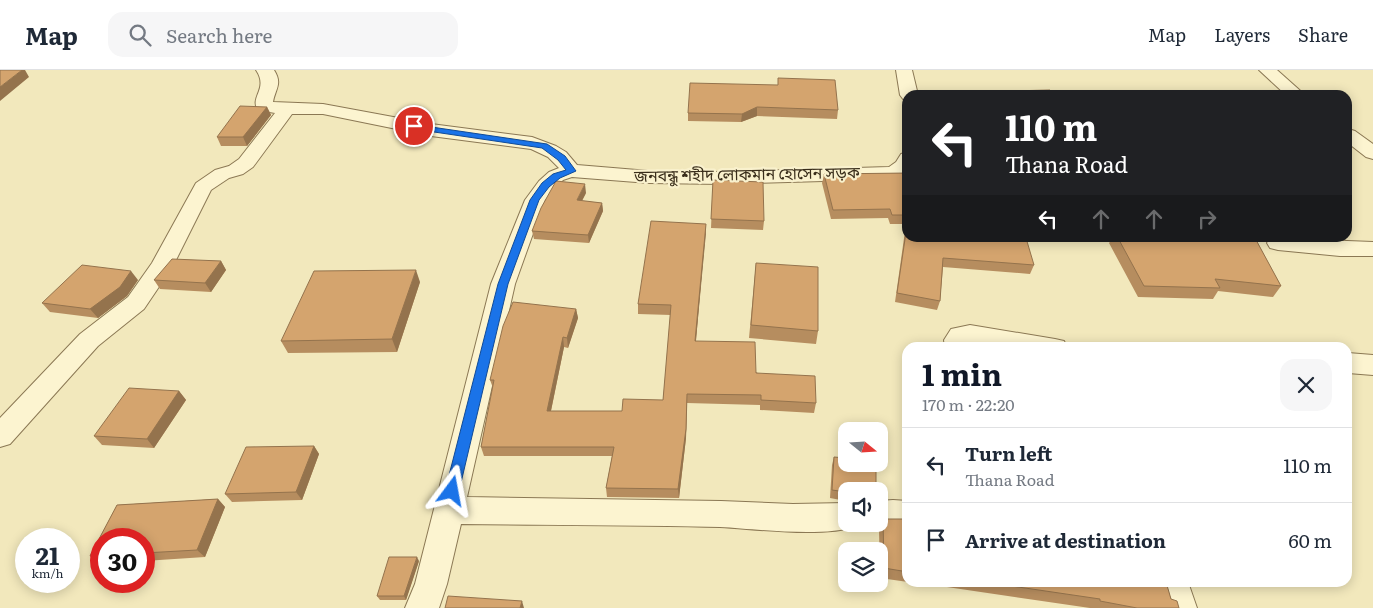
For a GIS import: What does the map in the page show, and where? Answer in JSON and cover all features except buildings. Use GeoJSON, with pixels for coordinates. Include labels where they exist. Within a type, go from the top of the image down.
{"type":"FeatureCollection","features":[{"type":"Feature","properties":{"kind":"street"},"geometry":{"type":"LineString","coordinates":[[264,70],[268,72],[270,89],[264,99],[264,106],[287,109],[324,109],[432,130],[532,143],[544,146],[562,158],[571,171],[556,176],[546,185],[535,200],[503,284],[431,584],[422,608]]}},
{"type":"Feature","properties":{"kind":"street"},"geometry":{"type":"LineString","coordinates":[[904,70],[908,90]]}},
{"type":"Feature","properties":{"kind":"street"},"geometry":{"type":"LineString","coordinates":[[1268,70],[1290,90]]}},
{"type":"Feature","properties":{"kind":"street"},"geometry":{"type":"LineString","coordinates":[[0,436],[89,340],[136,303],[162,266],[203,187],[222,174],[236,170],[246,163],[287,109]]}},
{"type":"Feature","properties":{"kind":"street"},"geometry":{"type":"LineString","coordinates":[[1352,138],[1373,153]]}},
{"type":"Feature","properties":{"kind":"street","name":"জনবন্ধু শহীদ লোকমান হোসেন সড়ক"},"geometry":{"type":"LineString","coordinates":[[571,171],[649,177],[723,178],[902,168]]}},
{"type":"Feature","properties":{"kind":"street"},"geometry":{"type":"LineString","coordinates":[[1278,243],[1340,249],[1373,249]]}},
{"type":"Feature","properties":{"kind":"street"},"geometry":{"type":"LineString","coordinates":[[957,342],[960,335],[970,334],[1019,342]]}},
{"type":"Feature","properties":{"kind":"street"},"geometry":{"type":"LineString","coordinates":[[1352,363],[1373,365]]}},
{"type":"Feature","properties":{"kind":"street"},"geometry":{"type":"LineString","coordinates":[[448,510],[721,514],[793,518],[838,516]]}},
{"type":"Feature","properties":{"kind":"street"},"geometry":{"type":"LineString","coordinates":[[888,513],[902,514]]}},
{"type":"Feature","properties":{"kind":"street"},"geometry":{"type":"LineString","coordinates":[[1174,587],[1180,608]]}},
{"type":"Feature","properties":{"kind":"route"},"geometry":{"type":"LineString","coordinates":[[414,126],[544,146],[562,158],[571,171],[556,176],[546,185],[535,200],[503,284],[452,491]]}}]}
